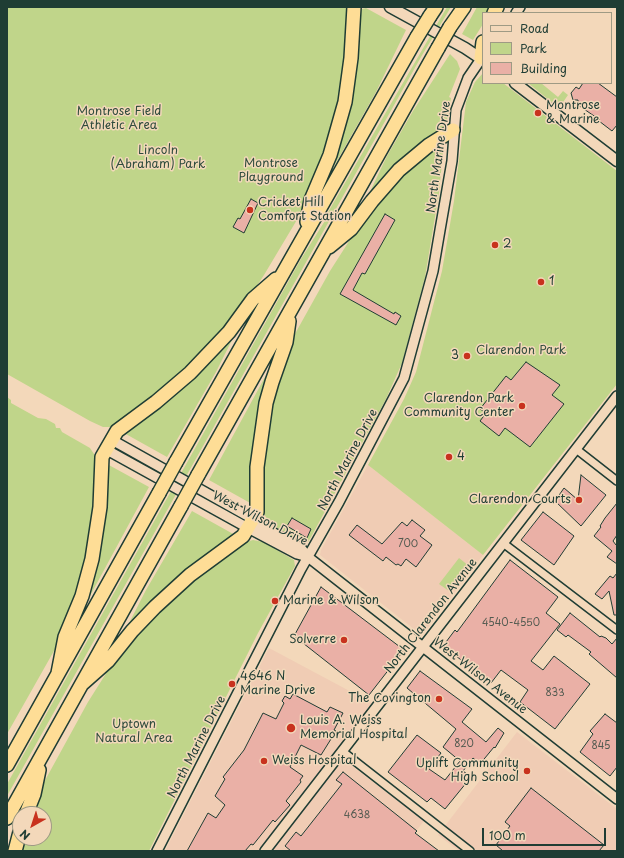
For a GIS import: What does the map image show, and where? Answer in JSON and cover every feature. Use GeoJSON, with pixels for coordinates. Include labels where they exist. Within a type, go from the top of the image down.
{"type":"FeatureCollection","features":[{"type":"Feature","properties":{"kind":"highway"},"geometry":{"type":"LineString","coordinates":[[305,234],[312,200],[330,155],[345,102],[350,65],[354,7]]}},
{"type":"Feature","properties":{"kind":"highway"},"geometry":{"type":"LineString","coordinates":[[7,818],[323,252],[450,27],[464,7]]}},
{"type":"Feature","properties":{"kind":"highway"},"geometry":{"type":"LineString","coordinates":[[7,765],[176,462],[433,11]]}},
{"type":"Feature","properties":{"kind":"highway"},"geometry":{"type":"LineString","coordinates":[[323,252],[351,229],[372,201],[399,170],[429,145],[453,130]]}},
{"type":"Feature","properties":{"kind":"highway"},"geometry":{"type":"LineString","coordinates":[[58,673],[66,637],[82,596],[92,559],[100,513],[102,460],[109,445],[121,427],[156,402],[190,373],[229,332],[254,299],[283,273]]}},
{"type":"Feature","properties":{"kind":"highway"},"geometry":{"type":"LineString","coordinates":[[82,684],[108,661],[132,631],[155,607],[190,575],[243,536],[257,512],[257,467],[266,403],[286,342],[290,313]]}},
{"type":"Feature","properties":{"kind":"highway"},"geometry":{"type":"LineString","coordinates":[[7,746],[29,726]]}},
{"type":"Feature","properties":{"kind":"highway"},"geometry":{"type":"LineString","coordinates":[[29,806],[34,794],[41,758]]}},
{"type":"Feature","properties":{"kind":"main road"},"geometry":{"type":"LineString","coordinates":[[390,7],[482,58]]}},
{"type":"Feature","properties":{"kind":"main road"},"geometry":{"type":"LineString","coordinates":[[516,84],[617,161]]}},
{"type":"Feature","properties":{"kind":"street","name":"North Marine Drive"},"geometry":{"type":"LineString","coordinates":[[157,851],[308,557],[404,378],[433,271],[448,189],[456,110],[463,89],[482,58]]}},
{"type":"Feature","properties":{"kind":"street","name":"North Clarendon Avenue"},"geometry":{"type":"LineString","coordinates":[[265,851],[617,396]]}},
{"type":"Feature","properties":{"kind":"street","name":"West Wilson Drive"},"geometry":{"type":"LineString","coordinates":[[109,445],[250,523],[297,554],[308,557]]}},
{"type":"Feature","properties":{"kind":"street"},"geometry":{"type":"LineString","coordinates":[[576,449],[617,481]]}},
{"type":"Feature","properties":{"kind":"street"},"geometry":{"type":"LineString","coordinates":[[503,542],[617,630]]}},
{"type":"Feature","properties":{"kind":"street","name":"West Wilson Avenue"},"geometry":{"type":"LineString","coordinates":[[308,557],[616,797]]}},
{"type":"Feature","properties":{"kind":"street"},"geometry":{"type":"LineString","coordinates":[[342,751],[470,851]]}},
{"type":"Feature","properties":{"kind":"shaded area"},"geometry":{"type":"Polygon","coordinates":[[[368,465],[483,555],[423,634],[419,633],[320,555],[321,550],[368,465]]]}},
{"type":"Feature","properties":{"kind":"shaded area","name":"Louis A. Weiss Memorial Hospital"},"geometry":{"type":"Polygon","coordinates":[[[269,648],[372,703],[335,753],[424,821],[400,851],[273,851],[266,846],[262,851],[165,851],[269,648]]]}},
{"type":"Feature","properties":{"kind":"shaded area","name":"Uplift Community High School"},"geometry":{"type":"Polygon","coordinates":[[[517,732],[617,809],[617,851],[459,851],[438,835],[517,732]]]}},
{"type":"Feature","properties":{"kind":"green space","name":"Lincoln (Abraham) Park"},"geometry":{"type":"Polygon","coordinates":[[[7,7],[348,7],[347,49],[342,95],[332,132],[307,203],[264,275],[241,310],[172,383],[110,427],[103,427],[90,421],[7,374],[7,7]]]}},
{"type":"Feature","properties":{"kind":"green space"},"geometry":{"type":"Polygon","coordinates":[[[447,7],[451,7],[421,57],[7,796],[7,784],[301,259],[328,216],[327,214],[447,7]]]}},
{"type":"Feature","properties":{"kind":"green space"},"geometry":{"type":"Polygon","coordinates":[[[477,7],[492,7],[490,12],[482,12],[482,26],[473,40],[462,34],[477,7]]]}},
{"type":"Feature","properties":{"kind":"green space"},"geometry":{"type":"Polygon","coordinates":[[[366,8],[406,30],[376,92],[329,175],[327,174],[359,14],[362,9],[366,8]]]}},
{"type":"Feature","properties":{"kind":"green space"},"geometry":{"type":"Polygon","coordinates":[[[450,54],[457,61],[460,69],[449,97],[451,98],[447,120],[441,132],[367,198],[387,156],[413,111],[450,54]]]}},
{"type":"Feature","properties":{"kind":"green space","name":"Clarendon Park"},"geometry":{"type":"Polygon","coordinates":[[[482,74],[482,84],[504,84],[617,171],[617,384],[483,555],[368,465],[404,399],[416,372],[442,271],[454,201],[466,102],[475,82],[482,74]]]}},
{"type":"Feature","properties":{"kind":"green space"},"geometry":{"type":"Polygon","coordinates":[[[529,84],[542,84],[558,97],[563,91],[568,95],[559,108],[529,84]]]}},
{"type":"Feature","properties":{"kind":"green space"},"geometry":{"type":"Polygon","coordinates":[[[444,142],[439,193],[425,277],[402,363],[386,399],[311,537],[308,542],[302,542],[269,523],[262,510],[262,468],[272,400],[291,341],[330,271],[360,224],[387,190],[415,162],[444,142]]]}},
{"type":"Feature","properties":{"kind":"green space"},"geometry":{"type":"Polygon","coordinates":[[[234,336],[216,372],[167,457],[124,433],[234,336]]]}},
{"type":"Feature","properties":{"kind":"green space"},"geometry":{"type":"Polygon","coordinates":[[[272,364],[252,504],[209,480],[272,364]]]}},
{"type":"Feature","properties":{"kind":"green space"},"geometry":{"type":"Polygon","coordinates":[[[7,397],[11,400],[11,403],[38,418],[46,419],[55,424],[56,428],[60,428],[62,432],[90,448],[96,457],[95,507],[81,584],[59,642],[7,734],[7,397]]]}},
{"type":"Feature","properties":{"kind":"green space"},"geometry":{"type":"Polygon","coordinates":[[[107,464],[149,487],[84,607],[107,464]]]}},
{"type":"Feature","properties":{"kind":"green space"},"geometry":{"type":"Polygon","coordinates":[[[192,511],[235,535],[124,633],[146,590],[192,511]]]}},
{"type":"Feature","properties":{"kind":"green space","name":"Uptown Natural Area"},"geometry":{"type":"Polygon","coordinates":[[[253,540],[263,542],[294,560],[295,566],[258,633],[149,851],[19,851],[21,846],[52,846],[52,806],[33,806],[37,795],[88,702],[112,664],[151,619],[194,578],[246,542],[253,540]]]}},
{"type":"Feature","properties":{"kind":"green space"},"geometry":{"type":"Polygon","coordinates":[[[459,558],[469,566],[449,591],[439,584],[459,558]]]}},
{"type":"Feature","properties":{"kind":"building"},"geometry":{"type":"Polygon","coordinates":[[[582,84],[599,84],[617,97],[617,125],[612,131],[599,121],[600,120],[578,105],[578,100],[573,100],[571,93],[576,87],[579,89],[582,84]]]}},
{"type":"Feature","properties":{"kind":"building","name":"Cricket Hill Comfort Station"},"geometry":{"type":"Polygon","coordinates":[[[251,199],[258,203],[244,233],[233,227],[238,218],[240,219],[251,199]]]}},
{"type":"Feature","properties":{"kind":"building"},"geometry":{"type":"Polygon","coordinates":[[[385,214],[395,220],[365,274],[362,273],[353,290],[394,314],[395,312],[401,316],[396,325],[340,294],[385,214]]]}},
{"type":"Feature","properties":{"kind":"building","name":"Clarendon Park Community Center"},"geometry":{"type":"Polygon","coordinates":[[[526,362],[560,385],[552,395],[564,404],[530,447],[505,428],[499,436],[480,421],[486,413],[480,409],[506,376],[511,380],[526,362]]]}},
{"type":"Feature","properties":{"kind":"building","name":"Clarendon Courts"},"geometry":{"type":"Polygon","coordinates":[[[581,475],[606,495],[581,526],[555,501],[564,488],[578,500],[581,475]]]}},
{"type":"Feature","properties":{"kind":"building"},"geometry":{"type":"Polygon","coordinates":[[[617,503],[617,535],[613,541],[616,545],[617,544],[617,564],[607,557],[612,551],[594,536],[601,527],[600,526],[605,518],[617,503]]]}},
{"type":"Feature","properties":{"kind":"building"},"geometry":{"type":"Polygon","coordinates":[[[543,512],[574,536],[554,565],[521,540],[543,512]]]}},
{"type":"Feature","properties":{"kind":"building"},"geometry":{"type":"Polygon","coordinates":[[[292,518],[311,529],[307,538],[287,526],[292,518]]]}},
{"type":"Feature","properties":{"kind":"building"},"geometry":{"type":"Polygon","coordinates":[[[412,520],[425,530],[420,536],[432,545],[416,567],[406,559],[401,566],[398,564],[396,565],[386,557],[383,561],[349,535],[357,525],[382,544],[402,522],[407,526],[412,520]]]}},
{"type":"Feature","properties":{"kind":"building"},"geometry":{"type":"Polygon","coordinates":[[[510,560],[558,597],[546,613],[560,624],[531,661],[543,670],[554,656],[590,684],[555,729],[520,702],[528,690],[501,670],[491,683],[443,646],[455,630],[457,632],[510,560]]]}},
{"type":"Feature","properties":{"kind":"building"},"geometry":{"type":"Polygon","coordinates":[[[617,573],[617,615],[614,615],[609,591],[602,599],[595,594],[610,576],[613,578],[617,573]]]}},
{"type":"Feature","properties":{"kind":"building","name":"Solverre"},"geometry":{"type":"Polygon","coordinates":[[[321,587],[404,650],[369,695],[294,636],[321,587]]]}},
{"type":"Feature","properties":{"kind":"building"},"geometry":{"type":"Polygon","coordinates":[[[570,613],[600,637],[606,638],[612,644],[617,638],[617,678],[589,654],[591,652],[568,635],[566,637],[557,630],[570,613]]]}},
{"type":"Feature","properties":{"kind":"building"},"geometry":{"type":"Polygon","coordinates":[[[420,671],[472,709],[462,722],[486,742],[498,728],[504,733],[495,748],[494,747],[480,764],[473,758],[463,771],[471,777],[445,809],[431,798],[427,802],[388,772],[417,735],[441,753],[429,769],[445,780],[460,761],[443,747],[456,729],[407,688],[420,671]]]}},
{"type":"Feature","properties":{"kind":"building","name":"Weiss Hospital"},"geometry":{"type":"Polygon","coordinates":[[[293,694],[327,712],[330,707],[343,713],[334,730],[336,731],[321,755],[301,745],[290,767],[303,776],[300,780],[301,782],[286,801],[290,805],[275,822],[273,820],[253,845],[251,844],[245,851],[187,851],[208,813],[216,818],[225,805],[215,796],[225,779],[223,777],[244,750],[263,713],[276,719],[284,703],[282,701],[285,696],[290,699],[293,694]]]}},
{"type":"Feature","properties":{"kind":"building"},"geometry":{"type":"Polygon","coordinates":[[[605,714],[617,723],[617,767],[610,776],[580,752],[593,734],[590,731],[605,714]]]}},
{"type":"Feature","properties":{"kind":"building"},"geometry":{"type":"Polygon","coordinates":[[[343,772],[417,831],[415,833],[439,851],[291,851],[285,846],[296,832],[301,836],[342,784],[336,780],[343,772]]]}},
{"type":"Feature","properties":{"kind":"building"},"geometry":{"type":"Polygon","coordinates":[[[531,788],[604,845],[599,851],[503,851],[496,845],[510,826],[505,822],[531,788]]]}},
{"type":"Feature","properties":{"kind":"place","name":"Montrose & Marine"},"geometry":{"type":"Point","coordinates":[538,113]}},
{"type":"Feature","properties":{"kind":"place","name":"Cricket Hill Comfort Station"},"geometry":{"type":"Point","coordinates":[250,210]}},
{"type":"Feature","properties":{"kind":"place","name":"2"},"geometry":{"type":"Point","coordinates":[495,245]}},
{"type":"Feature","properties":{"kind":"place","name":"1"},"geometry":{"type":"Point","coordinates":[541,282]}},
{"type":"Feature","properties":{"kind":"place","name":"3"},"geometry":{"type":"Point","coordinates":[467,356]}},
{"type":"Feature","properties":{"kind":"place","name":"Clarendon Park Community Center"},"geometry":{"type":"Point","coordinates":[522,406]}},
{"type":"Feature","properties":{"kind":"place","name":"4"},"geometry":{"type":"Point","coordinates":[449,457]}},
{"type":"Feature","properties":{"kind":"place","name":"Clarendon Courts"},"geometry":{"type":"Point","coordinates":[579,500]}},
{"type":"Feature","properties":{"kind":"place","name":"Marine & Wilson"},"geometry":{"type":"Point","coordinates":[275,601]}},
{"type":"Feature","properties":{"kind":"place","name":"Solverre"},"geometry":{"type":"Point","coordinates":[344,640]}},
{"type":"Feature","properties":{"kind":"place","name":"4646 N Marine Drive"},"geometry":{"type":"Point","coordinates":[232,684]}},
{"type":"Feature","properties":{"kind":"place","name":"The Covington"},"geometry":{"type":"Point","coordinates":[439,699]}},
{"type":"Feature","properties":{"kind":"place","name":"Louis A. Weiss Memorial Hospital"},"geometry":{"type":"Point","coordinates":[291,728]}},
{"type":"Feature","properties":{"kind":"place","name":"Weiss Hospital"},"geometry":{"type":"Point","coordinates":[264,761]}},
{"type":"Feature","properties":{"kind":"place","name":"Uplift Community High School"},"geometry":{"type":"Point","coordinates":[527,771]}},
{"type":"Feature","properties":{"kind":"park label","name":"Montrose Field Athletic Area"},"geometry":{"type":"Point","coordinates":[119,119]}},
{"type":"Feature","properties":{"kind":"park label","name":"Montrose Playground"},"geometry":{"type":"Point","coordinates":[271,171]}}]}
